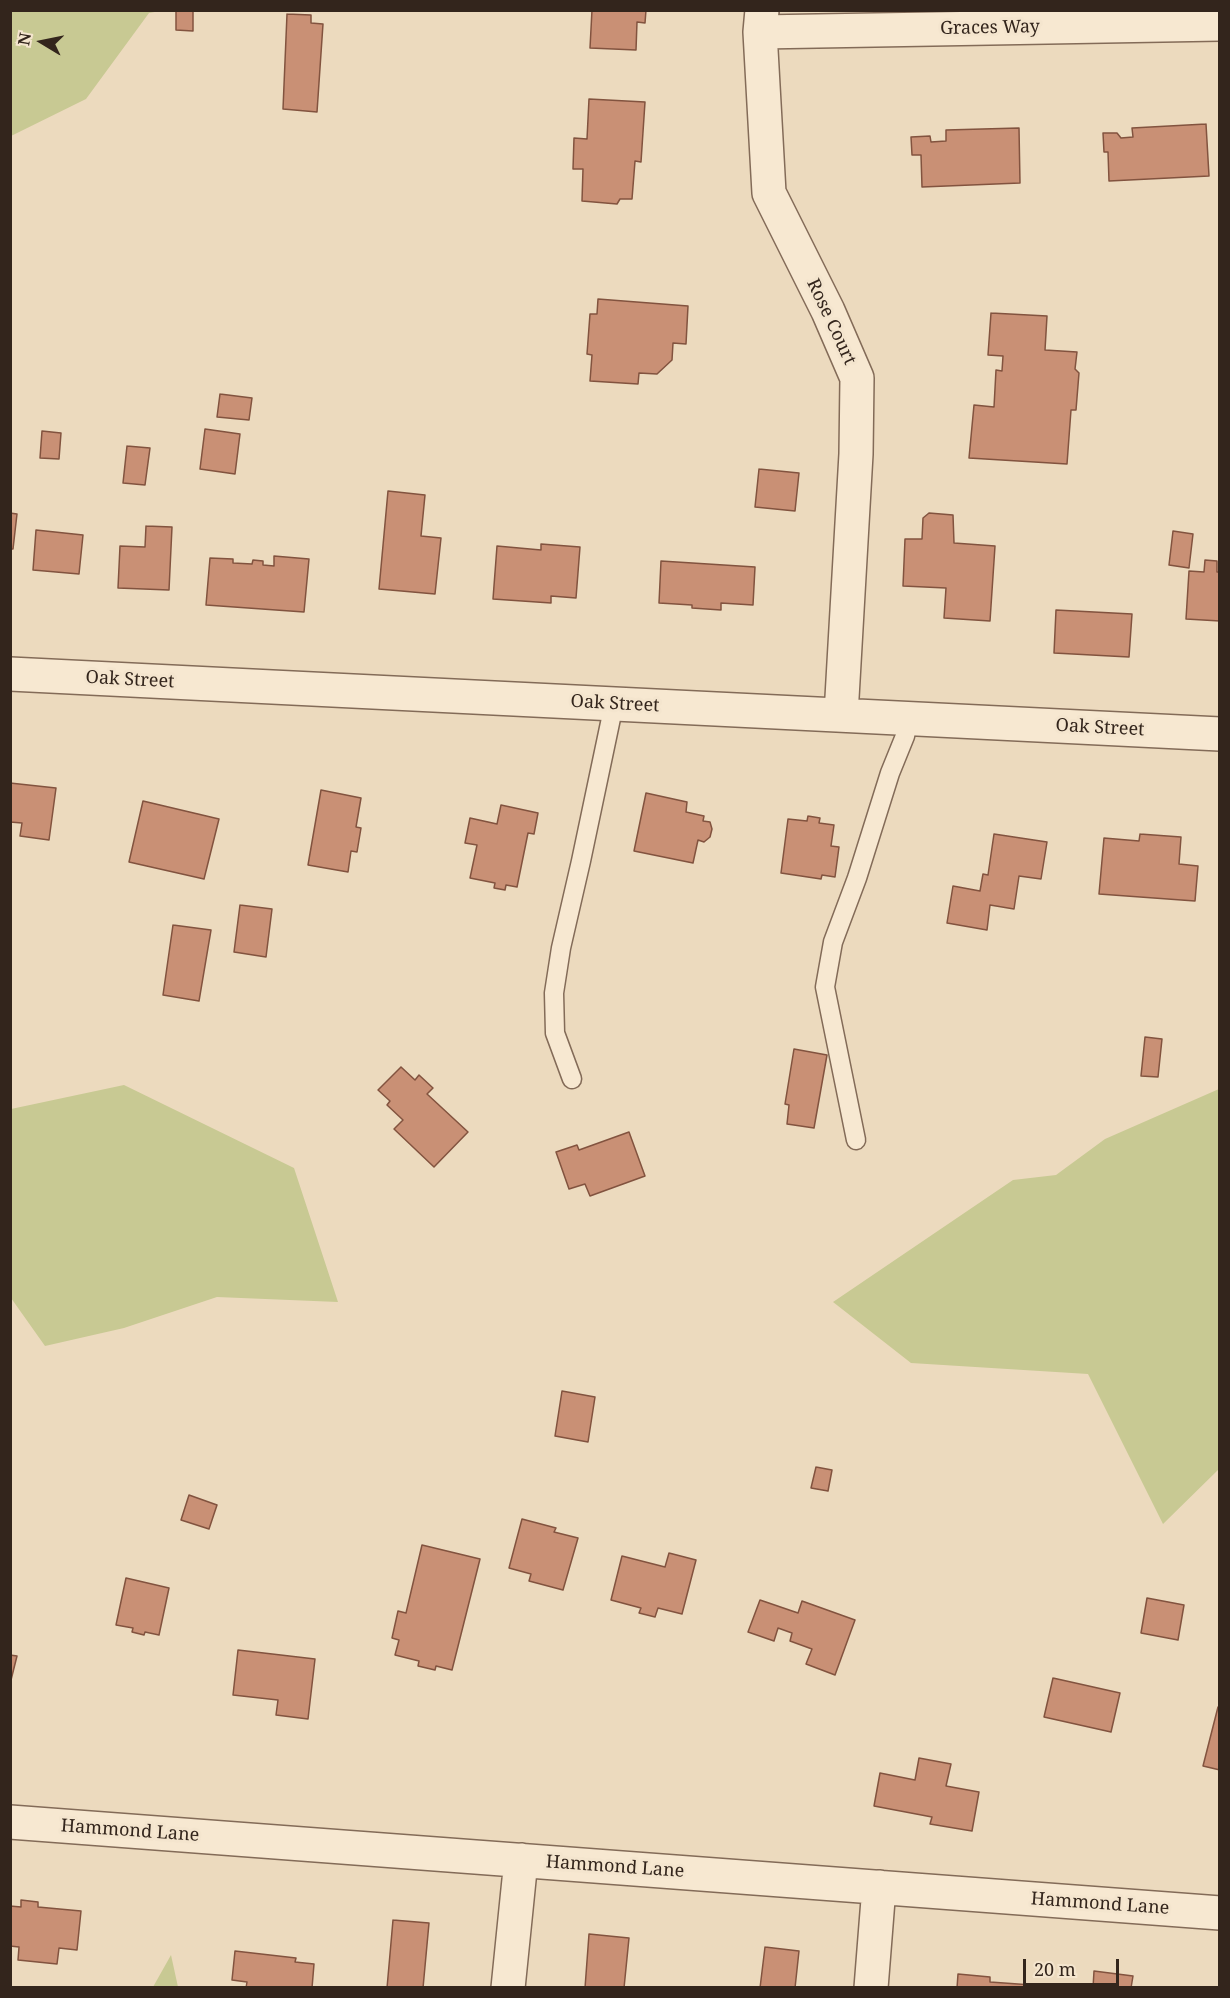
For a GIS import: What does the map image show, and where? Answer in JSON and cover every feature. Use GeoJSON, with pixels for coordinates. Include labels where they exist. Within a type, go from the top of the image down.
{"type":"FeatureCollection","features":[{"type":"Feature","properties":{"kind":"street","name":"Graces Way"},"geometry":{"type":"LineString","coordinates":[[761,21],[1220,24]]}},
{"type":"Feature","properties":{"kind":"street","name":"Rose Court"},"geometry":{"type":"LineString","coordinates":[[761,21],[769,194],[828,311],[857,378],[856,453],[841,715]]}},
{"type":"Feature","properties":{"kind":"street","name":"Oak Street"},"geometry":{"type":"LineString","coordinates":[[10,674],[1220,734]]}},
{"type":"Feature","properties":{"kind":"street","name":"Hammond Lane"},"geometry":{"type":"LineString","coordinates":[[10,1822],[1220,1913]]}},
{"type":"Feature","properties":{"kind":"street"},"geometry":{"type":"LineString","coordinates":[[508,1988],[521,1860]]}},
{"type":"Feature","properties":{"kind":"street"},"geometry":{"type":"LineString","coordinates":[[871,1988],[879,1887]]}},
{"type":"Feature","properties":{"kind":"lane"},"geometry":{"type":"LineString","coordinates":[[572,1079],[555,1034],[554,993],[561,948],[614,704]]}},
{"type":"Feature","properties":{"kind":"lane"},"geometry":{"type":"LineString","coordinates":[[856,1140],[825,987],[833,942],[857,878],[909,718]]}},
{"type":"Feature","properties":{"kind":"green space"},"geometry":{"type":"Polygon","coordinates":[[[11,10],[160,11],[149,13],[86,99],[11,136],[11,10]]]}},
{"type":"Feature","properties":{"kind":"green space"},"geometry":{"type":"Polygon","coordinates":[[[124,1085],[294,1168],[338,1302],[217,1297],[124,1328],[45,1346],[11,1298],[11,1109],[124,1085]]]}},
{"type":"Feature","properties":{"kind":"green space"},"geometry":{"type":"Polygon","coordinates":[[[1219,1089],[1219,1469],[1163,1524],[1088,1374],[911,1363],[833,1302],[1013,1180],[1056,1175],[1105,1139],[1219,1089]]]}},
{"type":"Feature","properties":{"kind":"green space"},"geometry":{"type":"Polygon","coordinates":[[[171,1955],[178,1987],[153,1987],[171,1955]]]}},
{"type":"Feature","properties":{"kind":"building"},"geometry":{"type":"Polygon","coordinates":[[[176,10],[193,10],[193,31],[176,30],[176,10]]]}},
{"type":"Feature","properties":{"kind":"building"},"geometry":{"type":"Polygon","coordinates":[[[592,10],[646,10],[645,23],[637,22],[636,50],[590,48],[592,10]]]}},
{"type":"Feature","properties":{"kind":"building"},"geometry":{"type":"Polygon","coordinates":[[[287,14],[311,15],[311,23],[323,24],[317,112],[283,109],[287,14]]]}},
{"type":"Feature","properties":{"kind":"building"},"geometry":{"type":"Polygon","coordinates":[[[589,99],[645,102],[641,162],[635,161],[632,199],[620,199],[617,204],[582,201],[583,169],[573,169],[574,138],[587,139],[589,99]]]}},
{"type":"Feature","properties":{"kind":"building"},"geometry":{"type":"Polygon","coordinates":[[[1206,124],[1209,176],[1109,181],[1108,152],[1104,152],[1103,133],[1117,133],[1121,138],[1133,137],[1132,128],[1206,124]]]}},
{"type":"Feature","properties":{"kind":"building"},"geometry":{"type":"Polygon","coordinates":[[[1019,128],[1020,183],[922,187],[921,155],[912,155],[911,137],[930,136],[931,142],[946,141],[946,130],[1019,128]]]}},
{"type":"Feature","properties":{"kind":"building"},"geometry":{"type":"Polygon","coordinates":[[[598,299],[688,306],[686,344],[673,343],[672,360],[657,374],[639,373],[638,384],[590,381],[592,355],[587,354],[590,314],[597,314],[598,299]]]}},
{"type":"Feature","properties":{"kind":"building"},"geometry":{"type":"Polygon","coordinates":[[[991,313],[1047,316],[1045,350],[1077,352],[1075,369],[1079,373],[1076,410],[1071,410],[1067,464],[969,458],[974,405],[994,407],[996,370],[1002,371],[1003,356],[988,355],[991,313]]]}},
{"type":"Feature","properties":{"kind":"building"},"geometry":{"type":"Polygon","coordinates":[[[220,394],[252,398],[249,420],[217,417],[220,394]]]}},
{"type":"Feature","properties":{"kind":"building"},"geometry":{"type":"Polygon","coordinates":[[[205,429],[240,434],[235,474],[200,469],[205,429]]]}},
{"type":"Feature","properties":{"kind":"building"},"geometry":{"type":"Polygon","coordinates":[[[42,431],[61,433],[59,459],[40,458],[42,431]]]}},
{"type":"Feature","properties":{"kind":"building"},"geometry":{"type":"Polygon","coordinates":[[[127,446],[150,448],[145,485],[123,483],[127,446]]]}},
{"type":"Feature","properties":{"kind":"building"},"geometry":{"type":"Polygon","coordinates":[[[759,469],[799,473],[795,511],[755,507],[759,469]]]}},
{"type":"Feature","properties":{"kind":"building"},"geometry":{"type":"Polygon","coordinates":[[[388,491],[425,495],[421,536],[441,538],[435,594],[379,589],[388,491]]]}},
{"type":"Feature","properties":{"kind":"building"},"geometry":{"type":"Polygon","coordinates":[[[10,513],[17,514],[13,549],[10,549],[10,513]]]}},
{"type":"Feature","properties":{"kind":"building"},"geometry":{"type":"Polygon","coordinates":[[[929,513],[953,515],[954,543],[995,546],[990,621],[944,618],[946,588],[903,586],[905,539],[922,539],[923,518],[929,513]]]}},
{"type":"Feature","properties":{"kind":"building"},"geometry":{"type":"Polygon","coordinates":[[[146,526],[172,527],[169,590],[118,588],[120,546],[145,547],[146,526]]]}},
{"type":"Feature","properties":{"kind":"building"},"geometry":{"type":"Polygon","coordinates":[[[36,530],[83,535],[79,574],[33,570],[36,530]]]}},
{"type":"Feature","properties":{"kind":"building"},"geometry":{"type":"Polygon","coordinates":[[[1173,531],[1193,534],[1189,568],[1169,565],[1173,531]]]}},
{"type":"Feature","properties":{"kind":"building"},"geometry":{"type":"Polygon","coordinates":[[[541,544],[580,547],[576,598],[551,596],[551,603],[493,599],[497,546],[541,550],[541,544]]]}},
{"type":"Feature","properties":{"kind":"building"},"geometry":{"type":"Polygon","coordinates":[[[274,556],[309,559],[304,612],[206,605],[210,558],[233,559],[233,563],[252,564],[253,560],[263,561],[263,565],[274,566],[274,556]]]}},
{"type":"Feature","properties":{"kind":"building"},"geometry":{"type":"Polygon","coordinates":[[[1205,560],[1217,561],[1217,572],[1220,572],[1220,621],[1186,619],[1189,571],[1204,572],[1205,560]]]}},
{"type":"Feature","properties":{"kind":"building"},"geometry":{"type":"Polygon","coordinates":[[[661,561],[755,567],[753,605],[721,603],[721,610],[659,603],[661,561]]]}},
{"type":"Feature","properties":{"kind":"building"},"geometry":{"type":"Polygon","coordinates":[[[1056,610],[1132,614],[1129,657],[1054,653],[1056,610]]]}},
{"type":"Feature","properties":{"kind":"building"},"geometry":{"type":"Polygon","coordinates":[[[10,783],[56,788],[49,840],[20,836],[22,823],[10,822],[10,783]]]}},
{"type":"Feature","properties":{"kind":"building"},"geometry":{"type":"Polygon","coordinates":[[[321,790],[361,798],[356,827],[361,828],[357,852],[351,851],[348,872],[308,865],[321,790]]]}},
{"type":"Feature","properties":{"kind":"building"},"geometry":{"type":"Polygon","coordinates":[[[646,793],[687,802],[686,812],[704,816],[703,821],[710,822],[712,829],[710,837],[704,842],[698,840],[693,863],[634,851],[646,793]]]}},
{"type":"Feature","properties":{"kind":"building"},"geometry":{"type":"Polygon","coordinates":[[[143,801],[219,819],[204,879],[129,862],[143,801]]]}},
{"type":"Feature","properties":{"kind":"building"},"geometry":{"type":"Polygon","coordinates":[[[501,805],[538,813],[534,834],[528,833],[517,887],[506,885],[505,890],[494,888],[495,883],[470,878],[477,845],[465,843],[470,818],[497,824],[501,805]]]}},
{"type":"Feature","properties":{"kind":"building"},"geometry":{"type":"Polygon","coordinates":[[[808,816],[820,818],[819,823],[834,825],[831,846],[839,847],[835,877],[822,875],[821,879],[781,873],[788,819],[807,821],[808,816]]]}},
{"type":"Feature","properties":{"kind":"building"},"geometry":{"type":"Polygon","coordinates":[[[994,834],[1047,842],[1041,879],[1019,876],[1014,909],[990,905],[987,930],[947,923],[953,886],[980,891],[983,874],[988,875],[994,834]]]}},
{"type":"Feature","properties":{"kind":"building"},"geometry":{"type":"Polygon","coordinates":[[[1140,834],[1181,837],[1179,864],[1198,866],[1195,901],[1099,894],[1104,838],[1139,841],[1140,834]]]}},
{"type":"Feature","properties":{"kind":"building"},"geometry":{"type":"Polygon","coordinates":[[[240,905],[272,909],[266,957],[234,952],[240,905]]]}},
{"type":"Feature","properties":{"kind":"building"},"geometry":{"type":"Polygon","coordinates":[[[173,925],[211,930],[199,1001],[163,995],[173,925]]]}},
{"type":"Feature","properties":{"kind":"building"},"geometry":{"type":"Polygon","coordinates":[[[1145,1037],[1162,1039],[1158,1077],[1141,1076],[1145,1037]]]}},
{"type":"Feature","properties":{"kind":"building"},"geometry":{"type":"Polygon","coordinates":[[[794,1049],[827,1055],[814,1128],[787,1124],[789,1105],[785,1104],[794,1049]]]}},
{"type":"Feature","properties":{"kind":"building"},"geometry":{"type":"Polygon","coordinates":[[[401,1067],[415,1080],[419,1075],[433,1088],[427,1094],[468,1132],[434,1167],[394,1129],[403,1120],[387,1105],[390,1101],[378,1090],[401,1067]]]}},
{"type":"Feature","properties":{"kind":"building"},"geometry":{"type":"Polygon","coordinates":[[[629,1132],[645,1176],[590,1196],[585,1184],[569,1189],[556,1152],[577,1145],[579,1150],[629,1132]]]}},
{"type":"Feature","properties":{"kind":"building"},"geometry":{"type":"Polygon","coordinates":[[[562,1391],[595,1397],[588,1442],[555,1436],[562,1391]]]}},
{"type":"Feature","properties":{"kind":"building"},"geometry":{"type":"Polygon","coordinates":[[[816,1467],[832,1470],[828,1491],[811,1488],[816,1467]]]}},
{"type":"Feature","properties":{"kind":"building"},"geometry":{"type":"Polygon","coordinates":[[[189,1495],[217,1505],[209,1529],[181,1520],[189,1495]]]}},
{"type":"Feature","properties":{"kind":"building"},"geometry":{"type":"Polygon","coordinates":[[[522,1519],[556,1528],[554,1532],[578,1538],[563,1590],[529,1581],[531,1574],[509,1568],[522,1519]]]}},
{"type":"Feature","properties":{"kind":"building"},"geometry":{"type":"Polygon","coordinates":[[[422,1545],[480,1559],[452,1670],[436,1666],[435,1670],[418,1666],[419,1661],[395,1655],[399,1640],[392,1638],[398,1611],[406,1613],[422,1545]]]}},
{"type":"Feature","properties":{"kind":"building"},"geometry":{"type":"Polygon","coordinates":[[[669,1553],[696,1560],[682,1614],[658,1608],[655,1617],[639,1613],[641,1608],[611,1600],[622,1556],[665,1567],[669,1553]]]}},
{"type":"Feature","properties":{"kind":"building"},"geometry":{"type":"Polygon","coordinates":[[[126,1578],[169,1588],[159,1635],[145,1632],[144,1635],[132,1632],[133,1628],[116,1625],[126,1578]]]}},
{"type":"Feature","properties":{"kind":"building"},"geometry":{"type":"Polygon","coordinates":[[[1147,1598],[1184,1605],[1178,1640],[1141,1633],[1147,1598]]]}},
{"type":"Feature","properties":{"kind":"building"},"geometry":{"type":"Polygon","coordinates":[[[760,1600],[798,1613],[802,1601],[855,1620],[835,1675],[806,1664],[812,1649],[790,1641],[792,1633],[778,1628],[774,1641],[748,1632],[760,1600]]]}},
{"type":"Feature","properties":{"kind":"building"},"geometry":{"type":"Polygon","coordinates":[[[238,1650],[315,1659],[308,1719],[276,1715],[278,1700],[233,1695],[238,1650]]]}},
{"type":"Feature","properties":{"kind":"building"},"geometry":{"type":"Polygon","coordinates":[[[10,1655],[17,1656],[10,1684],[10,1655]]]}},
{"type":"Feature","properties":{"kind":"building"},"geometry":{"type":"Polygon","coordinates":[[[1053,1678],[1120,1693],[1111,1732],[1044,1717],[1053,1678]]]}},
{"type":"Feature","properties":{"kind":"building"},"geometry":{"type":"Polygon","coordinates":[[[1218,1707],[1220,1707],[1220,1770],[1203,1766],[1218,1707]]]}},
{"type":"Feature","properties":{"kind":"building"},"geometry":{"type":"Polygon","coordinates":[[[919,1758],[951,1764],[946,1786],[979,1792],[972,1831],[930,1824],[932,1817],[874,1806],[880,1773],[915,1780],[919,1758]]]}},
{"type":"Feature","properties":{"kind":"building"},"geometry":{"type":"Polygon","coordinates":[[[21,1900],[38,1902],[38,1907],[81,1911],[77,1950],[59,1948],[57,1964],[18,1960],[19,1947],[10,1946],[10,1906],[21,1907],[21,1900]]]}},
{"type":"Feature","properties":{"kind":"building"},"geometry":{"type":"Polygon","coordinates":[[[393,1920],[429,1923],[423,1988],[387,1988],[393,1920]]]}},
{"type":"Feature","properties":{"kind":"building"},"geometry":{"type":"Polygon","coordinates":[[[589,1934],[629,1938],[624,1988],[585,1988],[589,1934]]]}},
{"type":"Feature","properties":{"kind":"building"},"geometry":{"type":"Polygon","coordinates":[[[765,1947],[799,1951],[795,1988],[760,1988],[765,1947]]]}},
{"type":"Feature","properties":{"kind":"building"},"geometry":{"type":"Polygon","coordinates":[[[235,1951],[296,1958],[295,1962],[314,1964],[312,1988],[246,1988],[247,1982],[232,1980],[235,1951]]]}},
{"type":"Feature","properties":{"kind":"building"},"geometry":{"type":"Polygon","coordinates":[[[1094,1971],[1133,1976],[1131,1988],[1093,1988],[1094,1971]]]}},
{"type":"Feature","properties":{"kind":"building"},"geometry":{"type":"Polygon","coordinates":[[[958,1974],[990,1977],[990,1982],[1032,1985],[1032,1988],[957,1988],[958,1974]]]}}]}
